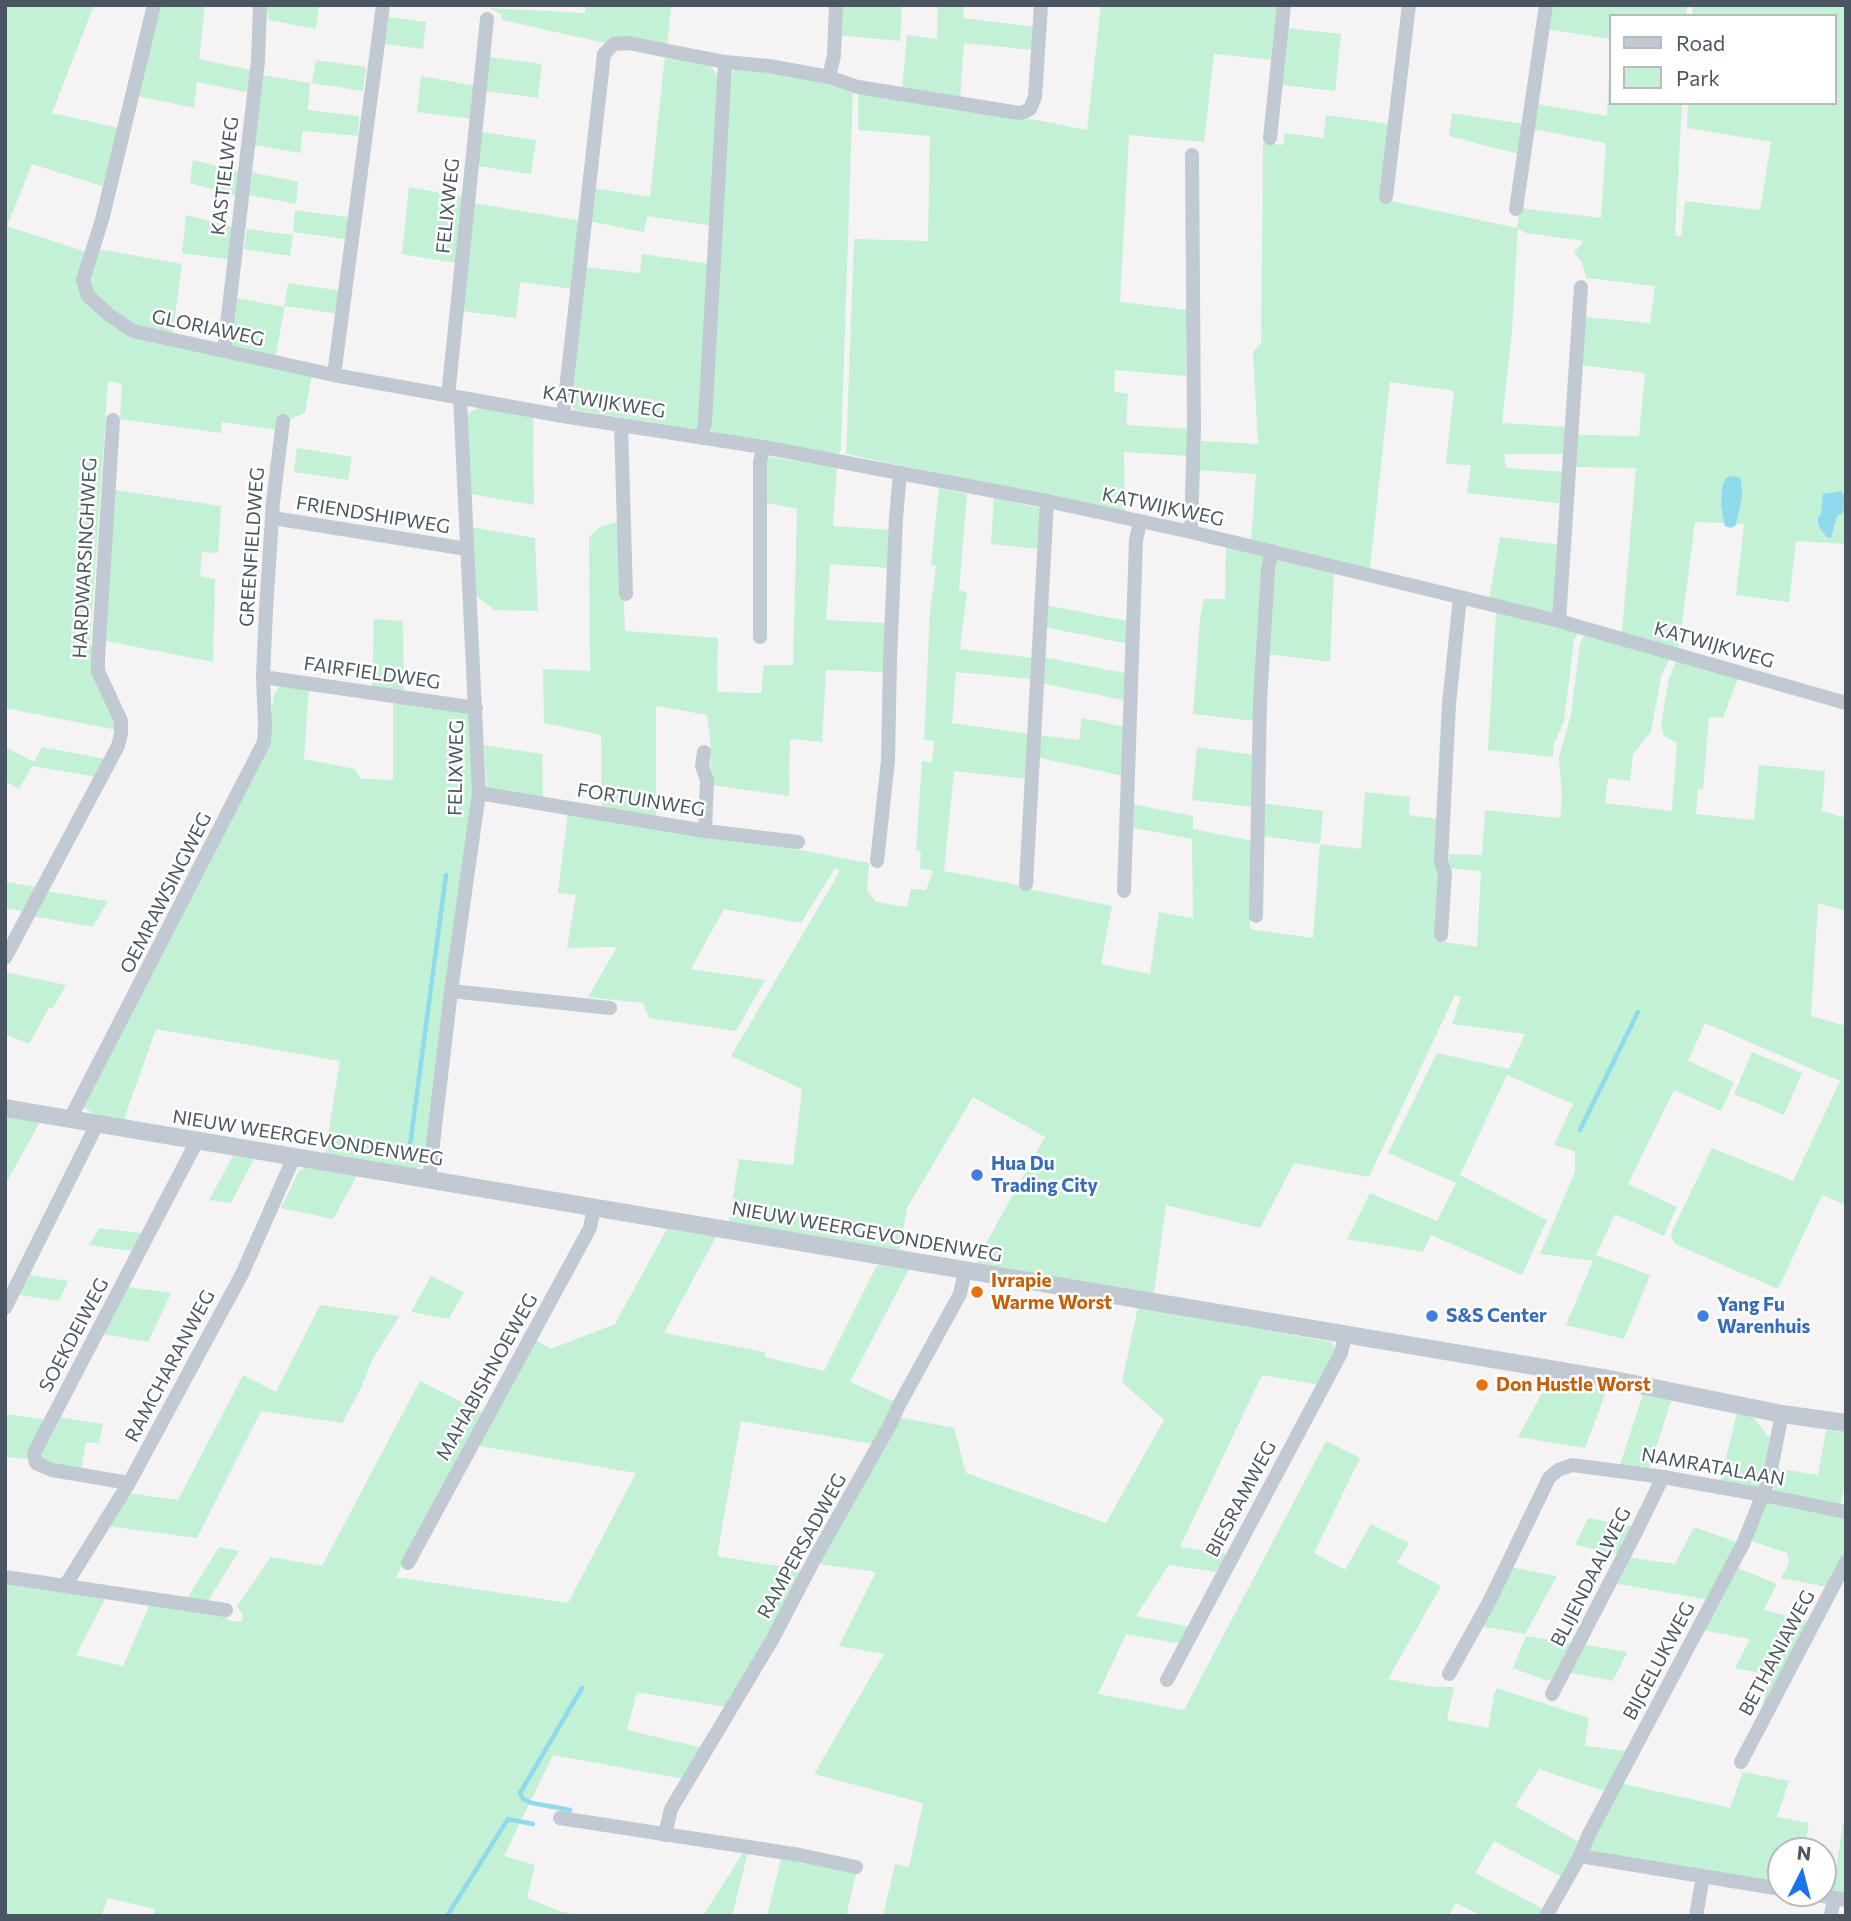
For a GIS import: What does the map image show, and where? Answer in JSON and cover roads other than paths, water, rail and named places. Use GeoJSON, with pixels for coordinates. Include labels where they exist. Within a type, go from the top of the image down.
{"type":"FeatureCollection","features":[{"type":"Feature","properties":{"kind":"street","name":"GLORIAWEG"},"geometry":{"type":"LineString","coordinates":[[154,5],[102,220],[83,280],[88,296],[109,315],[133,331],[334,375],[454,397]]}},
{"type":"Feature","properties":{"kind":"street","name":"KASTIELWEG"},"geometry":{"type":"LineString","coordinates":[[224,350],[258,61],[260,5]]}},
{"type":"Feature","properties":{"kind":"street"},"geometry":{"type":"LineString","coordinates":[[334,375],[383,5]]}},
{"type":"Feature","properties":{"kind":"street"},"geometry":{"type":"LineString","coordinates":[[829,77],[834,55],[836,5]]}},
{"type":"Feature","properties":{"kind":"street"},"geometry":{"type":"LineString","coordinates":[[564,416],[604,54],[614,44],[628,43],[725,62],[769,66],[829,77],[858,88],[1024,112],[1030,109],[1035,97],[1041,5]]}},
{"type":"Feature","properties":{"kind":"street"},"geometry":{"type":"LineString","coordinates":[[1270,138],[1284,5]]}},
{"type":"Feature","properties":{"kind":"street"},"geometry":{"type":"LineString","coordinates":[[1386,197],[1409,5]]}},
{"type":"Feature","properties":{"kind":"street"},"geometry":{"type":"LineString","coordinates":[[1517,209],[1546,5]]}},
{"type":"Feature","properties":{"kind":"street","name":"FELIXWEG"},"geometry":{"type":"LineString","coordinates":[[429,1178],[451,991],[479,793],[477,708],[467,549],[454,397],[486,19]]}},
{"type":"Feature","properties":{"kind":"street"},"geometry":{"type":"LineString","coordinates":[[702,438],[725,62]]}},
{"type":"Feature","properties":{"kind":"street"},"geometry":{"type":"LineString","coordinates":[[1191,532],[1194,427],[1192,155]]}},
{"type":"Feature","properties":{"kind":"street"},"geometry":{"type":"LineString","coordinates":[[1559,621],[1581,287]]}},
{"type":"Feature","properties":{"kind":"street","name":"KATWIJKWEG"},"geometry":{"type":"LineString","coordinates":[[454,397],[763,447],[1047,501],[1191,532],[1559,621],[1846,703]]}},
{"type":"Feature","properties":{"kind":"street","name":"HARDWARSINGHWEG"},"geometry":{"type":"LineString","coordinates":[[5,958],[118,746],[121,733],[121,721],[98,671],[97,659],[113,420]]}},
{"type":"Feature","properties":{"kind":"street","name":"GREENFIELDWEG"},"geometry":{"type":"LineString","coordinates":[[263,677],[273,519],[283,421]]}},
{"type":"Feature","properties":{"kind":"street"},"geometry":{"type":"LineString","coordinates":[[621,425],[626,594]]}},
{"type":"Feature","properties":{"kind":"street"},"geometry":{"type":"LineString","coordinates":[[760,637],[760,462],[763,447]]}},
{"type":"Feature","properties":{"kind":"street"},"geometry":{"type":"LineString","coordinates":[[877,860],[888,761],[890,660],[900,473]]}},
{"type":"Feature","properties":{"kind":"street"},"geometry":{"type":"LineString","coordinates":[[1026,884],[1047,501]]}},
{"type":"Feature","properties":{"kind":"street","name":"FRIENDSHIPWEG"},"geometry":{"type":"LineString","coordinates":[[273,519],[467,549]]}},
{"type":"Feature","properties":{"kind":"street"},"geometry":{"type":"LineString","coordinates":[[1124,891],[1136,540],[1140,522]]}},
{"type":"Feature","properties":{"kind":"street"},"geometry":{"type":"LineString","coordinates":[[1256,916],[1260,702],[1268,569],[1272,551]]}},
{"type":"Feature","properties":{"kind":"street"},"geometry":{"type":"LineString","coordinates":[[1441,935],[1445,873],[1441,862],[1449,704],[1460,597]]}},
{"type":"Feature","properties":{"kind":"street","name":"FAIRFIELDWEG"},"geometry":{"type":"LineString","coordinates":[[263,677],[477,708]]}},
{"type":"Feature","properties":{"kind":"street","name":"OEMRAWSINGWEG"},"geometry":{"type":"LineString","coordinates":[[70,1119],[264,742],[263,677]]}},
{"type":"Feature","properties":{"kind":"street"},"geometry":{"type":"LineString","coordinates":[[704,752],[702,766],[707,780],[705,831]]}},
{"type":"Feature","properties":{"kind":"street","name":"FORTUINWEG"},"geometry":{"type":"LineString","coordinates":[[479,793],[705,831],[798,842]]}},
{"type":"Feature","properties":{"kind":"street"},"geometry":{"type":"LineString","coordinates":[[451,991],[610,1008]]}},
{"type":"Feature","properties":{"kind":"street","name":"NIEUW WEERGEVONDENWEG"},"geometry":{"type":"LineString","coordinates":[[5,1108],[1610,1379],[1846,1423]]}},
{"type":"Feature","properties":{"kind":"street"},"geometry":{"type":"LineString","coordinates":[[5,1308],[97,1124]]}},
{"type":"Feature","properties":{"kind":"street","name":"SOEKDEIWEG"},"geometry":{"type":"LineString","coordinates":[[129,1483],[52,1471],[36,1463],[34,1453],[197,1141]]}},
{"type":"Feature","properties":{"kind":"street","name":"RAMCHARANWEG"},"geometry":{"type":"LineString","coordinates":[[65,1586],[129,1483],[242,1274],[294,1157]]}},
{"type":"Feature","properties":{"kind":"street","name":"MAHABISHNOEWEG"},"geometry":{"type":"LineString","coordinates":[[408,1563],[590,1228],[594,1207]]}},
{"type":"Feature","properties":{"kind":"street","name":"RAMPERSADWEG"},"geometry":{"type":"LineString","coordinates":[[665,1835],[671,1809],[772,1640],[891,1423],[960,1294],[965,1271]]}},
{"type":"Feature","properties":{"kind":"street","name":"BIESRAMWEG"},"geometry":{"type":"LineString","coordinates":[[1167,1680],[1341,1353],[1345,1336]]}},
{"type":"Feature","properties":{"kind":"street","name":"BIJGELUKWEG"},"geometry":{"type":"LineString","coordinates":[[1546,1916],[1743,1544],[1769,1479],[1782,1413]]}},
{"type":"Feature","properties":{"kind":"street","name":"NAMRATALAAN"},"geometry":{"type":"LineString","coordinates":[[1449,1674],[1489,1602],[1549,1478],[1558,1470],[1572,1465],[1663,1477],[1846,1512]]}},
{"type":"Feature","properties":{"kind":"street","name":"BLIJENDAALWEG"},"geometry":{"type":"LineString","coordinates":[[1552,1694],[1663,1477]]}},
{"type":"Feature","properties":{"kind":"street","name":"BETHANIAWEG"},"geometry":{"type":"LineString","coordinates":[[1741,1762],[1846,1562]]}},
{"type":"Feature","properties":{"kind":"street"},"geometry":{"type":"LineString","coordinates":[[5,1577],[226,1610]]}},
{"type":"Feature","properties":{"kind":"street"},"geometry":{"type":"LineString","coordinates":[[560,1818],[800,1855],[856,1867]]}},
{"type":"Feature","properties":{"kind":"street"},"geometry":{"type":"LineString","coordinates":[[1580,1856],[1767,1887]]}},
{"type":"Feature","properties":{"kind":"street"},"geometry":{"type":"LineString","coordinates":[[1696,1916],[1703,1876]]}},
{"type":"Feature","properties":{"kind":"street"},"geometry":{"type":"LineString","coordinates":[[1831,1916],[1840,1899]]}},
{"type":"Feature","properties":{"kind":"water"},"geometry":{"type":"Polygon","coordinates":[[[1730,476],[1741,480],[1742,497],[1736,525],[1731,528],[1725,526],[1721,506],[1722,488],[1725,479],[1730,476]]]}},
{"type":"Feature","properties":{"kind":"water"},"geometry":{"type":"Polygon","coordinates":[[[1841,491],[1846,499],[1843,505],[1845,511],[1837,516],[1831,538],[1827,537],[1818,524],[1823,494],[1841,491]]]}},
{"type":"Feature","properties":{"kind":"waterway"},"geometry":{"type":"LineString","coordinates":[[409,1153],[446,875]]}},
{"type":"Feature","properties":{"kind":"waterway"},"geometry":{"type":"LineString","coordinates":[[1580,1130],[1638,1012]]}},
{"type":"Feature","properties":{"kind":"waterway"},"geometry":{"type":"LineString","coordinates":[[570,1810],[532,1803],[523,1799],[520,1793],[582,1688]]}},
{"type":"Feature","properties":{"kind":"waterway"},"geometry":{"type":"LineString","coordinates":[[447,1916],[508,1819],[533,1824]]}},
{"type":"Feature","properties":{"kind":"place","name":"Hua Du Trading City"},"geometry":{"type":"Point","coordinates":[977,1175]}},
{"type":"Feature","properties":{"kind":"place","name":"Ivrapie Warme Worst"},"geometry":{"type":"Point","coordinates":[977,1292]}},
{"type":"Feature","properties":{"kind":"place","name":"S&S Center"},"geometry":{"type":"Point","coordinates":[1432,1316]}},
{"type":"Feature","properties":{"kind":"place","name":"Yang Fu Warenhuis"},"geometry":{"type":"Point","coordinates":[1703,1316]}},
{"type":"Feature","properties":{"kind":"place","name":"Don Hustle Worst"},"geometry":{"type":"Point","coordinates":[1482,1385]}}]}
